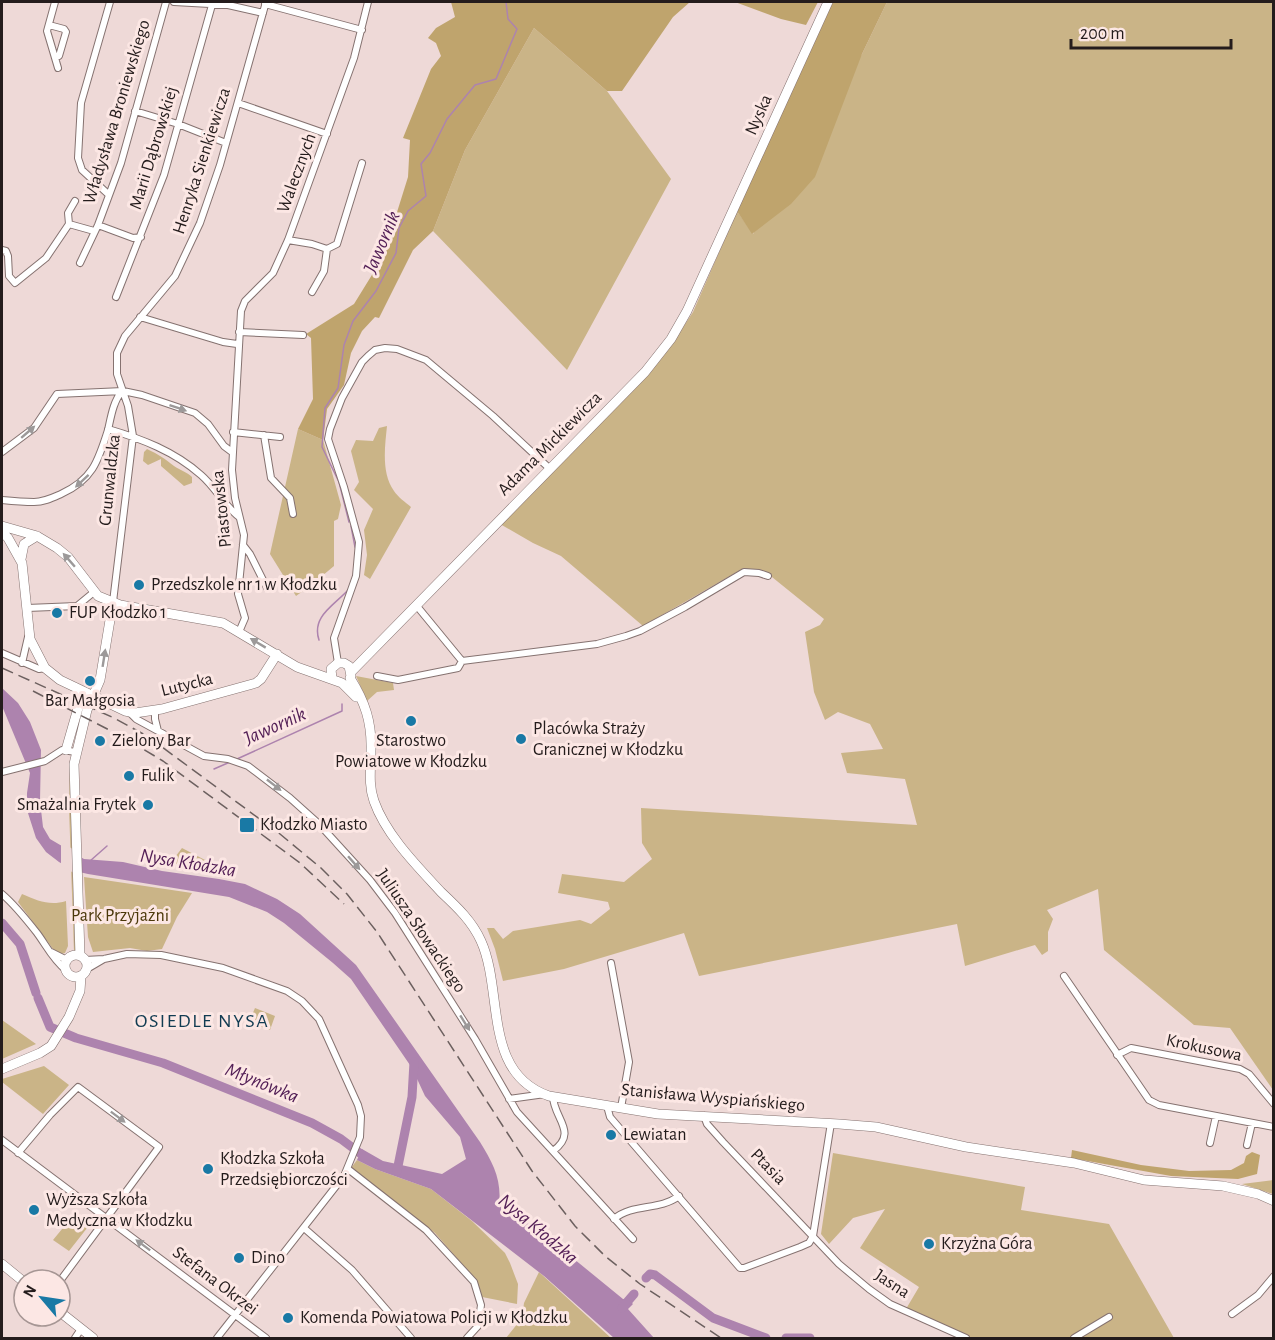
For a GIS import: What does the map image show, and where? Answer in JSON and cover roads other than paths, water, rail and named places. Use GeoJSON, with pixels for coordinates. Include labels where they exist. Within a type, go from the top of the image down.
{"type":"FeatureCollection","features":[{"type":"Feature","properties":{"kind":"main road","name":"Nyska"},"geometry":{"type":"LineString","coordinates":[[719,242],[828,2]]}},
{"type":"Feature","properties":{"kind":"main road","name":"Adama Mickiewicza"},"geometry":{"type":"LineString","coordinates":[[342,673],[374,648],[645,372],[671,339],[687,311],[719,242]]}},
{"type":"Feature","properties":{"kind":"main road"},"geometry":{"type":"LineString","coordinates":[[2,526],[37,536],[64,554],[107,608],[110,619]]}},
{"type":"Feature","properties":{"kind":"main road"},"geometry":{"type":"LineString","coordinates":[[2,532],[21,559],[25,576],[29,636],[45,668]]}},
{"type":"Feature","properties":{"kind":"main road"},"geometry":{"type":"LineString","coordinates":[[21,559],[24,544],[37,536]]}},
{"type":"Feature","properties":{"kind":"main road"},"geometry":{"type":"LineString","coordinates":[[96,594],[112,602],[212,620],[239,632],[280,656],[308,666],[342,673]]}},
{"type":"Feature","properties":{"kind":"main road","name":"Grunwaldzka"},"geometry":{"type":"LineString","coordinates":[[71,751],[100,680],[112,602]]}},
{"type":"Feature","properties":{"kind":"main road","name":"Lutycka"},"geometry":{"type":"LineString","coordinates":[[45,668],[54,676],[130,713],[155,711],[256,683],[280,656]]}},
{"type":"Feature","properties":{"kind":"main road","name":"Stanisława Wyspiańskiego"},"geometry":{"type":"LineString","coordinates":[[342,673],[367,714],[371,740],[370,789],[377,809],[408,854],[473,926],[489,967],[500,1037],[509,1063],[524,1081],[549,1095],[607,1106],[658,1114],[876,1127],[966,1147],[1074,1163],[1144,1180],[1223,1186],[1272,1199]]}},
{"type":"Feature","properties":{"kind":"main road"},"geometry":{"type":"LineString","coordinates":[[2,1069],[40,1053],[54,1041],[65,1024],[80,991],[71,751],[83,691]]}},
{"type":"Feature","properties":{"kind":"main road"},"geometry":{"type":"LineString","coordinates":[[71,956],[78,968],[67,960],[71,956]]}},
{"type":"Feature","properties":{"kind":"main road"},"geometry":{"type":"LineString","coordinates":[[72,1322],[93,1338]]}},
{"type":"Feature","properties":{"kind":"street"},"geometry":{"type":"LineString","coordinates":[[55,2],[47,31],[58,69]]}},
{"type":"Feature","properties":{"kind":"street"},"geometry":{"type":"LineString","coordinates":[[108,194],[82,170],[78,158],[82,95],[110,2]]}},
{"type":"Feature","properties":{"kind":"street","name":"Władysława Broniewskiego"},"geometry":{"type":"LineString","coordinates":[[80,263],[98,225],[120,163],[166,2]]}},
{"type":"Feature","properties":{"kind":"street"},"geometry":{"type":"LineString","coordinates":[[174,2],[228,5],[263,13]]}},
{"type":"Feature","properties":{"kind":"street","name":"Walecznych"},"geometry":{"type":"LineString","coordinates":[[237,344],[242,305],[273,273],[288,240],[362,30],[368,2]]}},
{"type":"Feature","properties":{"kind":"street"},"geometry":{"type":"LineString","coordinates":[[266,3],[362,30]]}},
{"type":"Feature","properties":{"kind":"street","name":"Henryka Sienkiewicza"},"geometry":{"type":"LineString","coordinates":[[140,317],[171,282],[203,218],[266,3]]}},
{"type":"Feature","properties":{"kind":"street","name":"Marii Dąbrowskiej"},"geometry":{"type":"LineString","coordinates":[[116,297],[164,175],[212,5]]}},
{"type":"Feature","properties":{"kind":"street"},"geometry":{"type":"LineString","coordinates":[[48,25],[64,29],[66,32],[59,56],[55,57]]}},
{"type":"Feature","properties":{"kind":"street"},"geometry":{"type":"LineString","coordinates":[[238,103],[327,134]]}},
{"type":"Feature","properties":{"kind":"street"},"geometry":{"type":"LineString","coordinates":[[135,111],[178,124],[226,143]]}},
{"type":"Feature","properties":{"kind":"street"},"geometry":{"type":"LineString","coordinates":[[288,240],[327,249],[337,244],[362,162]]}},
{"type":"Feature","properties":{"kind":"street"},"geometry":{"type":"LineString","coordinates":[[2,250],[6,251],[8,256],[9,276],[15,283],[46,258],[69,224],[68,213],[75,201]]}},
{"type":"Feature","properties":{"kind":"street"},"geometry":{"type":"LineString","coordinates":[[69,224],[94,231]]}},
{"type":"Feature","properties":{"kind":"street"},"geometry":{"type":"LineString","coordinates":[[98,225],[133,238],[141,237]]}},
{"type":"Feature","properties":{"kind":"street"},"geometry":{"type":"LineString","coordinates":[[312,292],[324,271],[327,249]]}},
{"type":"Feature","properties":{"kind":"street"},"geometry":{"type":"LineString","coordinates":[[140,317],[223,342],[237,344]]}},
{"type":"Feature","properties":{"kind":"street","name":"Grunwaldzka"},"geometry":{"type":"LineString","coordinates":[[112,602],[133,436],[132,421],[116,369],[117,353],[125,336],[140,317]]}},
{"type":"Feature","properties":{"kind":"street"},"geometry":{"type":"LineString","coordinates":[[239,332],[303,335]]}},
{"type":"Feature","properties":{"kind":"street","name":"Piastowska"},"geometry":{"type":"LineString","coordinates":[[237,344],[232,452],[233,483],[244,535],[238,594],[245,618],[239,632]]}},
{"type":"Feature","properties":{"kind":"street"},"geometry":{"type":"LineString","coordinates":[[342,673],[334,638],[356,576],[358,543],[344,487],[328,439],[342,398],[362,362],[368,356],[375,350],[385,348],[397,349],[426,360],[493,416],[549,468]]}},
{"type":"Feature","properties":{"kind":"street"},"geometry":{"type":"LineString","coordinates":[[2,452],[34,428],[57,394],[123,391],[142,395],[195,414],[208,424],[224,446],[232,452]]}},
{"type":"Feature","properties":{"kind":"street"},"geometry":{"type":"LineString","coordinates":[[2,500],[36,502],[75,488],[95,466],[118,396],[123,391]]}},
{"type":"Feature","properties":{"kind":"street"},"geometry":{"type":"LineString","coordinates":[[108,429],[165,449],[202,475],[232,511],[240,517]]}},
{"type":"Feature","properties":{"kind":"street"},"geometry":{"type":"LineString","coordinates":[[234,432],[280,437]]}},
{"type":"Feature","properties":{"kind":"street"},"geometry":{"type":"LineString","coordinates":[[264,435],[271,478],[290,498],[293,514]]}},
{"type":"Feature","properties":{"kind":"street"},"geometry":{"type":"LineString","coordinates":[[243,545],[267,588]]}},
{"type":"Feature","properties":{"kind":"street"},"geometry":{"type":"LineString","coordinates":[[462,661],[597,644],[627,636],[676,612],[744,572],[768,576]]}},
{"type":"Feature","properties":{"kind":"street"},"geometry":{"type":"LineString","coordinates":[[27,608],[77,606],[96,594]]}},
{"type":"Feature","properties":{"kind":"street"},"geometry":{"type":"LineString","coordinates":[[416,605],[462,661]]}},
{"type":"Feature","properties":{"kind":"street"},"geometry":{"type":"LineString","coordinates":[[22,663],[29,636]]}},
{"type":"Feature","properties":{"kind":"street"},"geometry":{"type":"LineString","coordinates":[[2,653],[39,669],[45,668]]}},
{"type":"Feature","properties":{"kind":"street"},"geometry":{"type":"LineString","coordinates":[[377,676],[398,680],[458,668],[462,661]]}},
{"type":"Feature","properties":{"kind":"street"},"geometry":{"type":"LineString","coordinates":[[155,711],[158,731]]}},
{"type":"Feature","properties":{"kind":"street","name":"Juliusza Słowackiego"},"geometry":{"type":"LineString","coordinates":[[130,713],[136,719],[204,756],[228,759],[248,766],[319,824],[395,913],[475,1039],[509,1099],[529,1126],[633,1239]]}},
{"type":"Feature","properties":{"kind":"street"},"geometry":{"type":"LineString","coordinates":[[2,772],[45,761],[62,750],[71,751]]}},
{"type":"Feature","properties":{"kind":"street"},"geometry":{"type":"LineString","coordinates":[[2,894],[15,905],[57,962],[78,968],[127,954],[150,954],[199,962],[287,991],[302,1001],[319,1019],[361,1116],[357,1146],[348,1169],[217,1338]]}},
{"type":"Feature","properties":{"kind":"street"},"geometry":{"type":"LineString","coordinates":[[50,951],[67,960]]}},
{"type":"Feature","properties":{"kind":"street"},"geometry":{"type":"LineString","coordinates":[[611,963],[628,1062],[621,1108]]}},
{"type":"Feature","properties":{"kind":"street"},"geometry":{"type":"LineString","coordinates":[[1064,976],[1149,1100],[1159,1105],[1274,1127]]}},
{"type":"Feature","properties":{"kind":"street","name":"Krokusowa"},"geometry":{"type":"LineString","coordinates":[[1117,1055],[1131,1048],[1240,1069],[1249,1074],[1274,1104]]}},
{"type":"Feature","properties":{"kind":"street"},"geometry":{"type":"LineString","coordinates":[[18,1152],[78,1087],[159,1147],[70,1268]]}},
{"type":"Feature","properties":{"kind":"street"},"geometry":{"type":"LineString","coordinates":[[509,1099],[549,1095],[565,1130],[562,1142],[553,1151]]}},
{"type":"Feature","properties":{"kind":"street"},"geometry":{"type":"LineString","coordinates":[[607,1106],[610,1117],[740,1268],[800,1247],[808,1243],[813,1236],[831,1123]]}},
{"type":"Feature","properties":{"kind":"street","name":"Ptasia"},"geometry":{"type":"LineString","coordinates":[[704,1116],[707,1124],[723,1142],[813,1236]]}},
{"type":"Feature","properties":{"kind":"street"},"geometry":{"type":"LineString","coordinates":[[1210,1143],[1216,1116]]}},
{"type":"Feature","properties":{"kind":"street"},"geometry":{"type":"LineString","coordinates":[[1247,1145],[1252,1123]]}},
{"type":"Feature","properties":{"kind":"street","name":"Stefana Okrzei"},"geometry":{"type":"LineString","coordinates":[[2,1140],[266,1338]]}},
{"type":"Feature","properties":{"kind":"street"},"geometry":{"type":"LineString","coordinates":[[348,1169],[426,1230],[474,1282],[481,1305],[478,1326],[467,1338]]}},
{"type":"Feature","properties":{"kind":"street"},"geometry":{"type":"LineString","coordinates":[[614,1219],[626,1210],[663,1205],[679,1196]]}},
{"type":"Feature","properties":{"kind":"street"},"geometry":{"type":"LineString","coordinates":[[304,1228],[352,1270],[411,1338]]}},
{"type":"Feature","properties":{"kind":"street","name":"Jasna"},"geometry":{"type":"LineString","coordinates":[[813,1236],[839,1263],[890,1304],[966,1338]]}},
{"type":"Feature","properties":{"kind":"street"},"geometry":{"type":"LineString","coordinates":[[1232,1314],[1258,1295],[1274,1276]]}},
{"type":"Feature","properties":{"kind":"street"},"geometry":{"type":"LineString","coordinates":[[1074,1338],[1108,1317]]}},
{"type":"Feature","properties":{"kind":"street"},"geometry":{"type":"LineString","coordinates":[[75,1338],[81,1329]]}},
{"type":"Feature","properties":{"kind":"waterway","name":"Jawornik"},"geometry":{"type":"LineString","coordinates":[[349,522],[339,482],[322,447],[325,408],[338,388],[344,345],[353,321],[376,291],[396,253],[399,228],[408,211],[426,196],[421,164],[430,153],[447,119],[475,85],[496,79],[517,29],[508,19],[506,2]]}},
{"type":"Feature","properties":{"kind":"waterway","name":"Jawornik"},"geometry":{"type":"LineString","coordinates":[[351,526],[355,547]]}},
{"type":"Feature","properties":{"kind":"waterway","name":"Jawornik"},"geometry":{"type":"LineString","coordinates":[[319,640],[317,632],[321,618],[349,589]]}},
{"type":"Feature","properties":{"kind":"waterway","name":"Jawornik"},"geometry":{"type":"LineString","coordinates":[[237,759],[342,711],[342,704]]}},
{"type":"Feature","properties":{"kind":"waterway","name":"Jawornik"},"geometry":{"type":"LineString","coordinates":[[214,769],[230,762]]}},
{"type":"Feature","properties":{"kind":"waterway","name":"Jawornik"},"geometry":{"type":"LineString","coordinates":[[90,861],[107,846]]}},
{"type":"Feature","properties":{"kind":"waterway","name":"Młynówka"},"geometry":{"type":"LineString","coordinates":[[2,923],[20,944],[36,993]]}},
{"type":"Feature","properties":{"kind":"waterway","name":"Młynówka"},"geometry":{"type":"LineString","coordinates":[[38,998],[50,1027],[76,1038],[163,1063],[312,1123],[341,1139],[369,1160]]}},
{"type":"Feature","properties":{"kind":"waterway","name":"Nysa Kłodzka"},"geometry":{"type":"LineString","coordinates":[[397,1171],[412,1097],[414,1062]]}},
{"type":"Feature","properties":{"kind":"waterway"},"geometry":{"type":"LineString","coordinates":[[646,1278],[650,1274],[655,1275],[713,1318],[766,1338]]}},
{"type":"Feature","properties":{"kind":"waterway"},"geometry":{"type":"LineString","coordinates":[[622,1308],[634,1294]]}},
{"type":"Feature","properties":{"kind":"waterway"},"geometry":{"type":"LineString","coordinates":[[786,1338],[810,1338]]}},
{"type":"Feature","properties":{"kind":"railway"},"geometry":{"type":"LineString","coordinates":[[2,668],[114,718],[147,736],[280,834],[321,868],[347,894],[377,932],[532,1171],[575,1226],[605,1256],[640,1284],[721,1338]]}},
{"type":"Feature","properties":{"kind":"railway"},"geometry":{"type":"LineString","coordinates":[[33,691],[123,737],[163,761],[300,863],[344,904]]}},
{"type":"Feature","properties":{"kind":"place","name":"Przedszkole nr 1 w Kłodzku"},"geometry":{"type":"Point","coordinates":[139,585]}},
{"type":"Feature","properties":{"kind":"place","name":"FUP Kłodzko 1"},"geometry":{"type":"Point","coordinates":[57,613]}},
{"type":"Feature","properties":{"kind":"place","name":"Bar Małgosia"},"geometry":{"type":"Point","coordinates":[90,681]}},
{"type":"Feature","properties":{"kind":"place","name":"Starostwo Powiatowe w Kłodzku"},"geometry":{"type":"Point","coordinates":[411,721]}},
{"type":"Feature","properties":{"kind":"place","name":"Placówka Straży Granicznej w Kłodzku"},"geometry":{"type":"Point","coordinates":[521,739]}},
{"type":"Feature","properties":{"kind":"place","name":"Zielony Bar"},"geometry":{"type":"Point","coordinates":[100,741]}},
{"type":"Feature","properties":{"kind":"place","name":"Fulik"},"geometry":{"type":"Point","coordinates":[129,776]}},
{"type":"Feature","properties":{"kind":"place","name":"Smażalnia Frytek"},"geometry":{"type":"Point","coordinates":[148,805]}},
{"type":"Feature","properties":{"kind":"place","name":"Kłodzko Miasto"},"geometry":{"type":"Point","coordinates":[247,825]}},
{"type":"Feature","properties":{"kind":"place","name":"Lewiatan"},"geometry":{"type":"Point","coordinates":[611,1135]}},
{"type":"Feature","properties":{"kind":"place","name":"Kłodzka Szkoła Przedsiębiorczości"},"geometry":{"type":"Point","coordinates":[208,1169]}},
{"type":"Feature","properties":{"kind":"place","name":"Wyższa Szkoła Medyczna w Kłodzku"},"geometry":{"type":"Point","coordinates":[34,1210]}},
{"type":"Feature","properties":{"kind":"place","name":"Krzyżna Góra"},"geometry":{"type":"Point","coordinates":[929,1244]}},
{"type":"Feature","properties":{"kind":"place","name":"Dino"},"geometry":{"type":"Point","coordinates":[239,1258]}},
{"type":"Feature","properties":{"kind":"place","name":"Komenda Powiatowa Policji w Kłodzku"},"geometry":{"type":"Point","coordinates":[288,1318]}},
{"type":"Feature","properties":{"kind":"district","name":"OSIEDLE NYSA"},"geometry":{"type":"Point","coordinates":[202,1021]}},
{"type":"Feature","properties":{"kind":"park label","name":"Park Przyjaźni"},"geometry":{"type":"Point","coordinates":[120,916]}}]}
